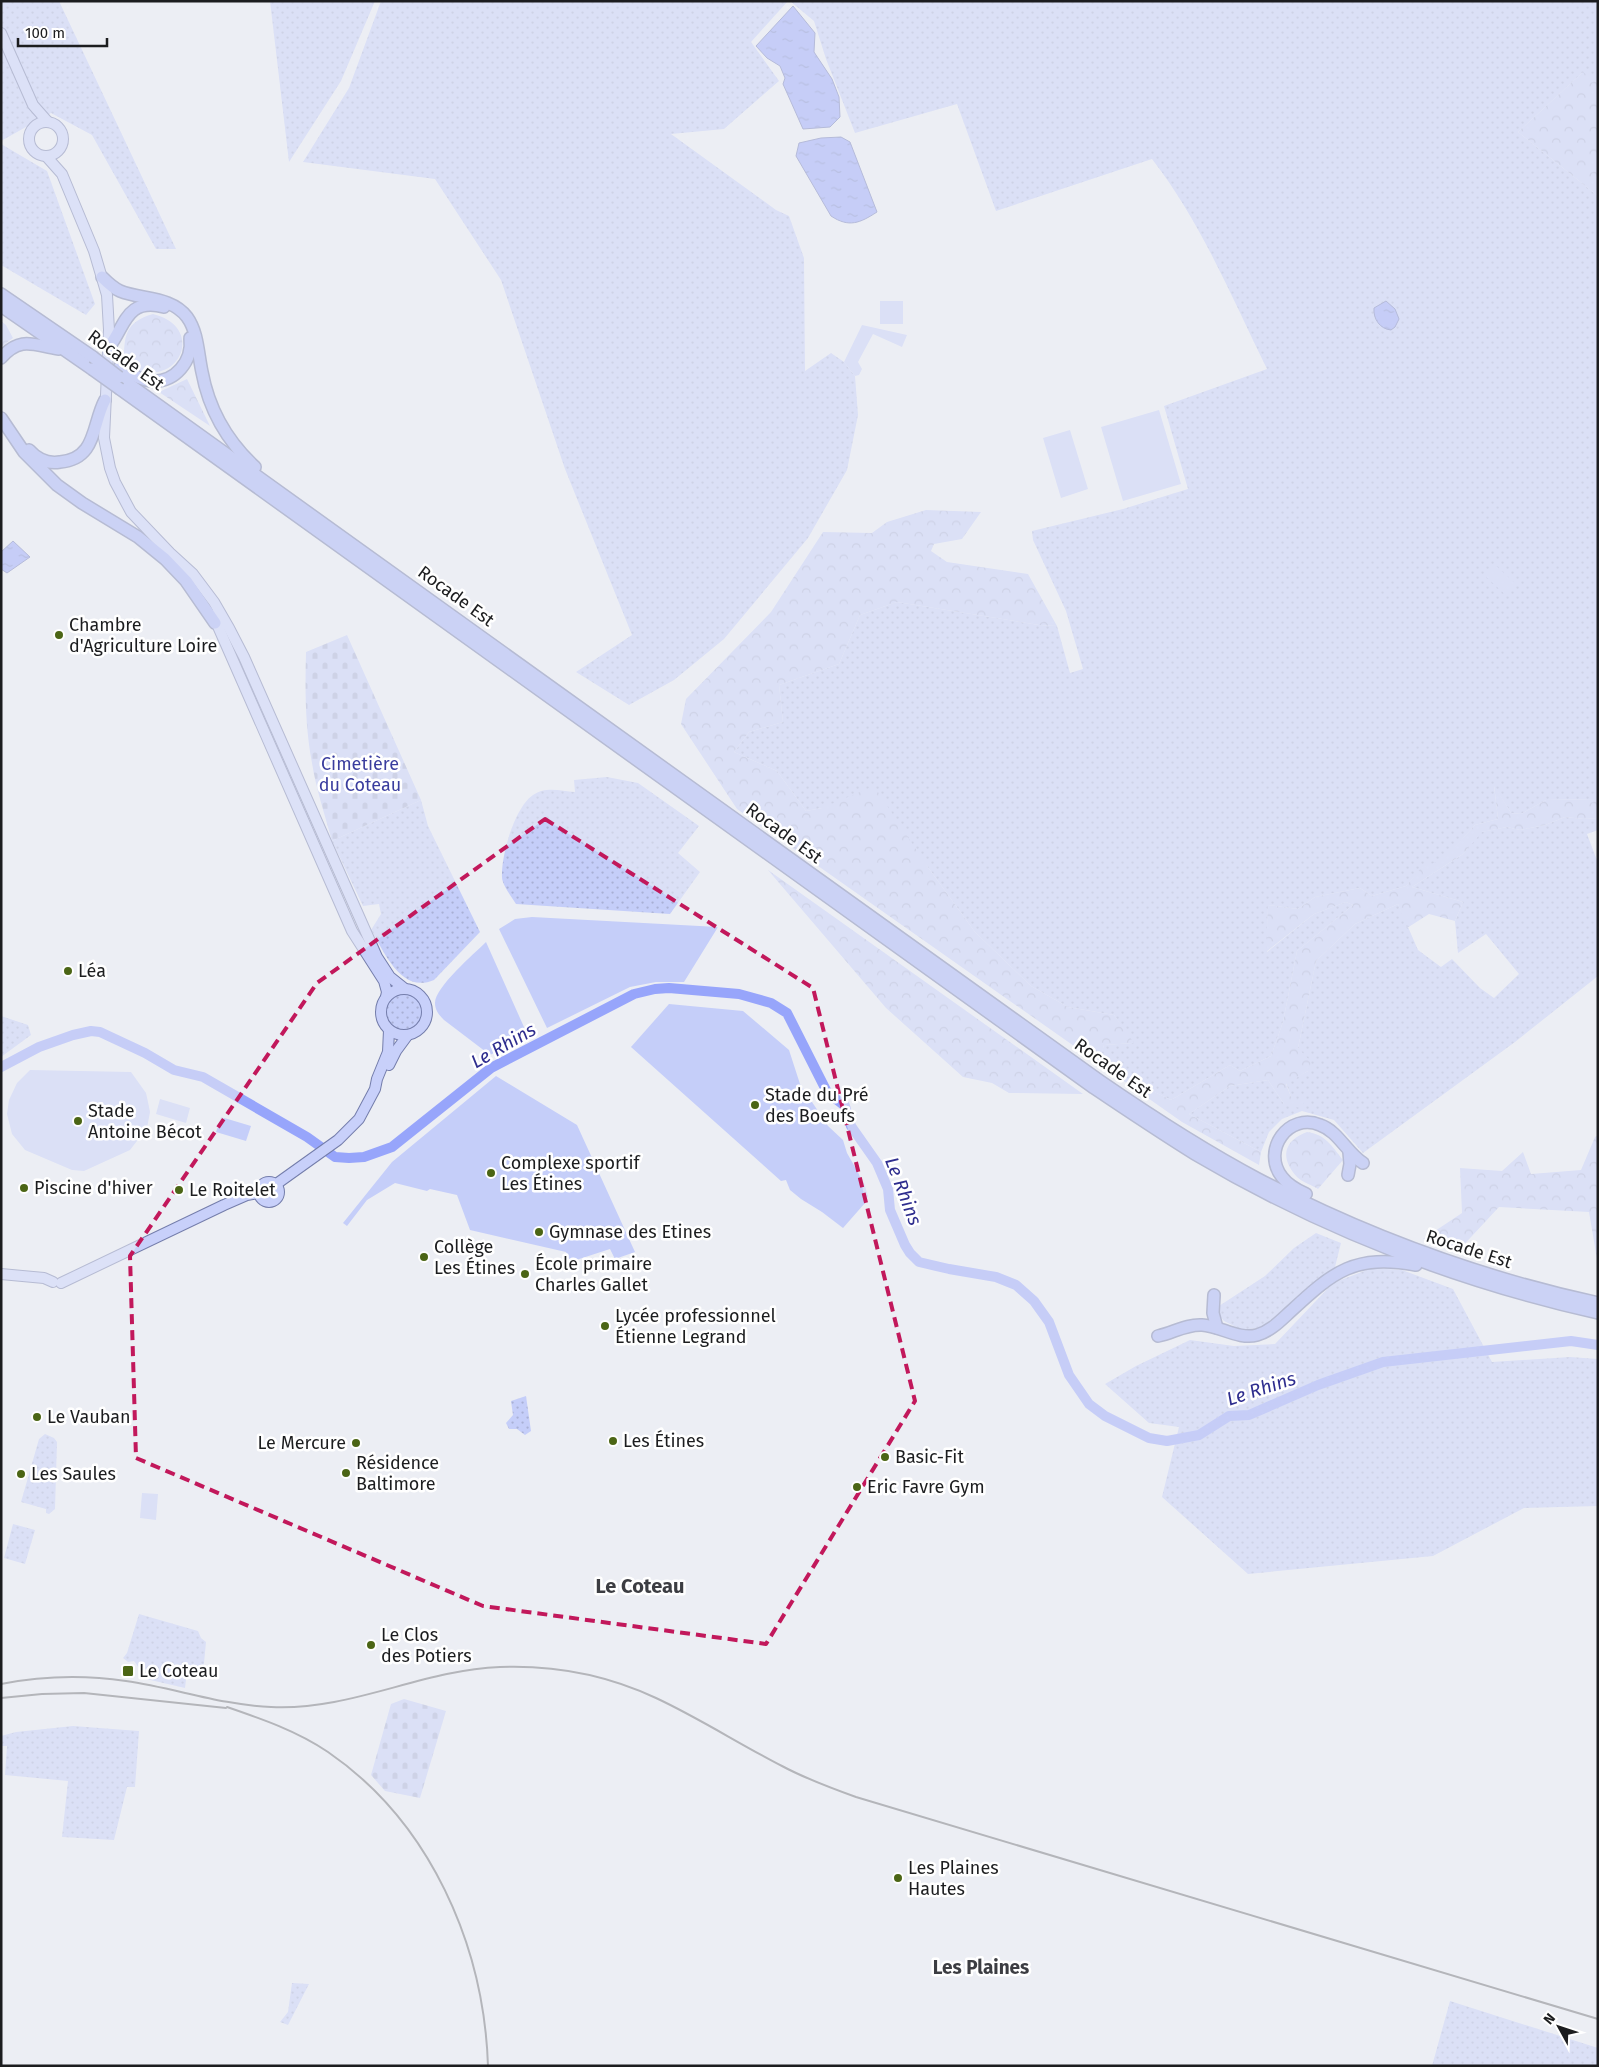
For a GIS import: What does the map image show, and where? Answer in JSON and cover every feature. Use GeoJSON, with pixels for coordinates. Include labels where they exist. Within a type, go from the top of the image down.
{"type":"FeatureCollection","features":[{"type":"Feature","properties":{"kind":"highway"},"geometry":{"type":"LineString","coordinates":[[102,277],[113,287],[121,291],[165,302],[186,315],[192,326],[206,392],[217,418],[231,441],[264,476],[266,482]]}},
{"type":"Feature","properties":{"kind":"highway","name":"Rocade Est"},"geometry":{"type":"LineString","coordinates":[[1,294],[81,349],[93,359],[120,389],[1150,1115],[1258,1179],[1382,1236],[1449,1262],[1510,1281],[1598,1303]]}},
{"type":"Feature","properties":{"kind":"highway","name":"Rocade Est"},"geometry":{"type":"LineString","coordinates":[[1,306],[66,350],[93,359],[119,372],[601,728]]}},
{"type":"Feature","properties":{"kind":"highway"},"geometry":{"type":"LineString","coordinates":[[109,347],[124,319],[143,307],[158,306],[166,308],[174,312],[186,325],[190,339],[190,354],[185,364],[172,376],[153,381],[119,372]]}},
{"type":"Feature","properties":{"kind":"highway"},"geometry":{"type":"LineString","coordinates":[[1,358],[13,347],[28,343],[66,350]]}},
{"type":"Feature","properties":{"kind":"highway"},"geometry":{"type":"LineString","coordinates":[[1,408],[18,437],[33,454],[45,461],[58,463],[77,457],[86,449],[93,438],[99,411],[105,400]]}},
{"type":"Feature","properties":{"kind":"highway"},"geometry":{"type":"LineString","coordinates":[[1,418],[24,452],[57,485],[82,503],[138,537],[165,559],[186,582],[215,623]]}},
{"type":"Feature","properties":{"kind":"highway","name":"Rocade Est"},"geometry":{"type":"LineString","coordinates":[[653,765],[1078,1076],[1144,1122],[1204,1159],[1320,1220],[1430,1265],[1507,1290],[1598,1313]]}},
{"type":"Feature","properties":{"kind":"highway"},"geometry":{"type":"LineString","coordinates":[[1362,1163],[1348,1152],[1326,1127],[1319,1124],[1302,1122],[1294,1125],[1282,1134],[1275,1148],[1274,1156],[1278,1171],[1289,1184],[1371,1226],[1382,1236]]}},
{"type":"Feature","properties":{"kind":"highway"},"geometry":{"type":"LineString","coordinates":[[1348,1152],[1350,1164],[1348,1175]]}},
{"type":"Feature","properties":{"kind":"highway"},"geometry":{"type":"LineString","coordinates":[[1158,1336],[1194,1325],[1217,1328],[1245,1336],[1262,1333],[1273,1327],[1324,1282],[1345,1268],[1356,1264],[1381,1260],[1422,1267],[1430,1265]]}},
{"type":"Feature","properties":{"kind":"highway"},"geometry":{"type":"LineString","coordinates":[[1214,1295],[1213,1313],[1217,1328]]}},
{"type":"Feature","properties":{"kind":"main road"},"geometry":{"type":"LineString","coordinates":[[1,33],[33,105],[48,122],[58,127],[62,133],[63,143],[59,150],[46,156]]}},
{"type":"Feature","properties":{"kind":"main road"},"geometry":{"type":"LineString","coordinates":[[33,105],[34,127]]}},
{"type":"Feature","properties":{"kind":"main road"},"geometry":{"type":"LineString","coordinates":[[48,122],[40,123],[34,127],[30,133],[30,144],[34,152],[46,156],[62,174]]}},
{"type":"Feature","properties":{"kind":"main road"},"geometry":{"type":"LineString","coordinates":[[59,150],[62,174],[94,251],[107,295],[109,347],[104,438],[115,482],[131,512],[182,563],[201,585],[214,602],[229,628],[244,657],[377,957],[390,977],[405,989]]}},
{"type":"Feature","properties":{"kind":"main road"},"geometry":{"type":"LineString","coordinates":[[170,553],[203,598],[235,663],[349,924],[384,981],[387,992],[381,1015],[389,1030],[388,1052],[375,1089],[364,1112],[338,1140],[307,1163],[282,1178],[275,1186]]}},
{"type":"Feature","properties":{"kind":"main road"},"geometry":{"type":"LineString","coordinates":[[375,1089],[382,1081],[396,1051],[407,1036],[423,1027],[427,1019],[428,1010],[422,996],[412,990],[398,990],[386,997]]}},
{"type":"Feature","properties":{"kind":"main road"},"geometry":{"type":"LineString","coordinates":[[389,1030],[407,1036]]}},
{"type":"Feature","properties":{"kind":"main road"},"geometry":{"type":"LineString","coordinates":[[270,1183],[275,1186],[278,1194],[276,1199],[271,1202],[263,1200],[259,1193],[260,1188],[264,1184],[270,1183]]}},
{"type":"Feature","properties":{"kind":"main road"},"geometry":{"type":"LineString","coordinates":[[1,1274],[44,1278],[57,1283],[224,1205],[248,1195],[259,1193]]}},
{"type":"Feature","properties":{"kind":"highlighted area"},"geometry":{"type":"Polygon","coordinates":[[[545,819],[813,988],[915,1401],[766,1644],[483,1606],[136,1458],[130,1256],[317,983],[545,819]]]}},
{"type":"Feature","properties":{"kind":"green space"},"geometry":{"type":"Polygon","coordinates":[[[1,1],[59,1],[176,249],[156,249],[92,135],[51,113],[1,141],[1,1]]]}},
{"type":"Feature","properties":{"kind":"green space"},"geometry":{"type":"Polygon","coordinates":[[[270,1],[375,1],[341,81],[289,162],[270,1]]]}},
{"type":"Feature","properties":{"kind":"green space"},"geometry":{"type":"Polygon","coordinates":[[[381,1],[788,1],[751,42],[779,81],[724,129],[671,134],[776,210],[789,216],[804,258],[805,371],[831,353],[844,362],[855,376],[858,415],[847,470],[808,538],[724,639],[674,680],[629,705],[576,672],[632,635],[565,469],[501,280],[435,179],[303,162],[349,88],[381,1]]]}},
{"type":"Feature","properties":{"kind":"green space"},"geometry":{"type":"Polygon","coordinates":[[[790,1],[1598,1],[1598,83],[1582,73],[1518,132],[1598,196],[1598,799],[1546,800],[1521,814],[1511,813],[1494,786],[1498,819],[1475,825],[1444,860],[1422,868],[1406,886],[1372,896],[1360,888],[1315,897],[1298,909],[1268,905],[1267,952],[1314,914],[1346,902],[1353,905],[1297,951],[1283,1022],[1271,1056],[1240,1071],[1230,1065],[1171,1100],[1098,1065],[1104,1045],[1133,1043],[1114,1015],[1068,1007],[1031,986],[975,932],[927,866],[822,808],[806,811],[777,771],[734,752],[749,732],[783,722],[779,685],[839,664],[860,615],[897,602],[1039,625],[1057,626],[1070,673],[1083,669],[1066,611],[1033,540],[1032,531],[1123,509],[1188,489],[1164,406],[1267,369],[1201,234],[1170,183],[1152,159],[996,211],[957,104],[855,133],[826,59],[814,21],[790,1]]]}},
{"type":"Feature","properties":{"kind":"green space"},"geometry":{"type":"Polygon","coordinates":[[[1583,72],[1598,83],[1598,196],[1518,132],[1583,72]]]}},
{"type":"Feature","properties":{"kind":"green space"},"geometry":{"type":"Polygon","coordinates":[[[1,144],[47,171],[95,304],[86,315],[1,265],[1,144]]]}},
{"type":"Feature","properties":{"kind":"green space"},"geometry":{"type":"Polygon","coordinates":[[[880,301],[903,301],[903,324],[880,324],[880,301]]]}},
{"type":"Feature","properties":{"kind":"green space"},"geometry":{"type":"Polygon","coordinates":[[[153,314],[169,320],[178,330],[182,340],[182,351],[176,361],[168,368],[156,372],[141,371],[124,362],[126,337],[128,331],[137,321],[153,314]]]}},
{"type":"Feature","properties":{"kind":"green space"},"geometry":{"type":"Polygon","coordinates":[[[1,321],[6,325],[13,338],[1,347],[1,321]]]}},
{"type":"Feature","properties":{"kind":"green space"},"geometry":{"type":"Polygon","coordinates":[[[862,325],[907,335],[902,347],[873,334],[858,362],[862,369],[859,375],[855,376],[844,362],[862,325]]]}},
{"type":"Feature","properties":{"kind":"green space"},"geometry":{"type":"Polygon","coordinates":[[[187,379],[210,426],[159,392],[187,379]]]}},
{"type":"Feature","properties":{"kind":"green space"},"geometry":{"type":"Polygon","coordinates":[[[1159,410],[1181,484],[1123,501],[1101,427],[1159,410]]]}},
{"type":"Feature","properties":{"kind":"green space"},"geometry":{"type":"Polygon","coordinates":[[[1070,430],[1088,489],[1061,498],[1043,438],[1070,430]]]}},
{"type":"Feature","properties":{"kind":"green space"},"geometry":{"type":"Polygon","coordinates":[[[926,510],[981,512],[962,539],[934,544],[931,551],[947,562],[1028,574],[1057,626],[1039,625],[897,602],[860,615],[839,664],[779,685],[783,722],[749,732],[734,752],[777,771],[806,811],[822,808],[874,786],[927,866],[975,932],[1031,986],[1068,1007],[1114,1015],[1134,1043],[1104,1045],[1099,1064],[737,809],[681,724],[686,699],[771,612],[823,532],[872,533],[887,522],[926,510]]]}},
{"type":"Feature","properties":{"kind":"green space"},"geometry":{"type":"Polygon","coordinates":[[[1494,564],[1517,585],[1507,596],[1484,575],[1494,564]]]}},
{"type":"Feature","properties":{"kind":"green space","name":"Cimetière du Coteau"},"geometry":{"type":"Polygon","coordinates":[[[347,635],[421,800],[332,841],[316,782],[308,735],[306,652],[347,635]]]}},
{"type":"Feature","properties":{"kind":"green space"},"geometry":{"type":"Polygon","coordinates":[[[607,777],[638,783],[699,826],[678,853],[700,872],[670,914],[516,904],[504,884],[502,868],[510,832],[526,801],[538,792],[543,791],[575,792],[574,780],[607,777]]]}},
{"type":"Feature","properties":{"kind":"green space"},"geometry":{"type":"Polygon","coordinates":[[[1494,785],[1511,813],[1521,814],[1546,800],[1598,799],[1598,818],[1565,817],[1545,825],[1520,830],[1507,827],[1482,832],[1463,854],[1412,887],[1463,902],[1455,921],[1429,914],[1407,928],[1398,904],[1355,924],[1316,961],[1298,1048],[1311,1062],[1308,1071],[1286,1084],[1291,1097],[1305,1101],[1300,1108],[1284,1104],[1268,1080],[1230,1086],[1189,1114],[1261,1152],[1259,1165],[1182,1122],[1105,1068],[1171,1100],[1230,1065],[1240,1071],[1271,1056],[1283,1022],[1297,951],[1353,905],[1346,902],[1314,914],[1266,952],[1268,905],[1298,909],[1315,897],[1360,888],[1372,896],[1406,886],[1421,868],[1444,859],[1475,825],[1498,819],[1494,785]]]}},
{"type":"Feature","properties":{"kind":"green space"},"geometry":{"type":"Polygon","coordinates":[[[421,800],[428,826],[480,932],[434,980],[422,983],[412,981],[403,976],[388,960],[371,930],[381,914],[379,904],[363,906],[332,841],[421,800]]]}},
{"type":"Feature","properties":{"kind":"green space"},"geometry":{"type":"Polygon","coordinates":[[[1565,817],[1598,818],[1598,830],[1587,834],[1598,863],[1598,976],[1515,1042],[1363,1153],[1334,1120],[1302,1111],[1282,1119],[1269,1132],[1261,1152],[1189,1114],[1230,1086],[1268,1080],[1284,1104],[1291,1097],[1286,1083],[1308,1071],[1298,1048],[1316,961],[1355,924],[1398,904],[1418,950],[1441,967],[1452,959],[1480,988],[1494,998],[1519,974],[1486,934],[1458,953],[1455,921],[1463,902],[1412,887],[1463,854],[1481,832],[1507,827],[1520,830],[1545,825],[1565,817]]]}},
{"type":"Feature","properties":{"kind":"green space"},"geometry":{"type":"Polygon","coordinates":[[[768,870],[1083,1094],[1009,1093],[992,1083],[963,1077],[886,1008],[768,870]]]}},
{"type":"Feature","properties":{"kind":"green space"},"geometry":{"type":"Polygon","coordinates":[[[532,917],[718,927],[684,982],[656,982],[630,987],[547,1028],[499,929],[515,919],[532,917]]]}},
{"type":"Feature","properties":{"kind":"green space"},"geometry":{"type":"Polygon","coordinates":[[[486,942],[528,1036],[490,1055],[444,1020],[438,1012],[435,1003],[441,988],[486,942]]]}},
{"type":"Feature","properties":{"kind":"green space"},"geometry":{"type":"Polygon","coordinates":[[[404,994],[411,995],[417,999],[421,1005],[421,1019],[417,1025],[411,1029],[404,1030],[397,1029],[391,1025],[387,1019],[386,1012],[387,1005],[391,999],[397,995],[404,994]]]}},
{"type":"Feature","properties":{"kind":"green space","name":"Stade du Pré des Boeufs"},"geometry":{"type":"Polygon","coordinates":[[[669,1004],[743,1011],[789,1050],[800,1084],[828,1126],[843,1140],[847,1153],[864,1183],[868,1196],[865,1203],[843,1228],[790,1190],[786,1180],[781,1181],[631,1047],[669,1004]]]}},
{"type":"Feature","properties":{"kind":"green space"},"geometry":{"type":"Polygon","coordinates":[[[1,1016],[28,1025],[31,1035],[1,1057],[1,1016]]]}},
{"type":"Feature","properties":{"kind":"green space","name":"Stade Antoine Bécot"},"geometry":{"type":"Polygon","coordinates":[[[30,1070],[131,1072],[146,1093],[150,1112],[147,1128],[130,1150],[84,1171],[72,1170],[25,1150],[12,1134],[7,1114],[9,1100],[17,1083],[30,1070]]]}},
{"type":"Feature","properties":{"kind":"green space","name":"Complexe sportif Les Étines"},"geometry":{"type":"Polygon","coordinates":[[[496,1076],[577,1125],[635,1252],[615,1259],[610,1249],[570,1262],[566,1252],[470,1230],[457,1195],[430,1189],[427,1191],[395,1183],[367,1200],[347,1226],[343,1223],[392,1162],[496,1076]]]}},
{"type":"Feature","properties":{"kind":"green space"},"geometry":{"type":"Polygon","coordinates":[[[160,1099],[190,1108],[186,1123],[156,1114],[160,1099]]]}},
{"type":"Feature","properties":{"kind":"green space"},"geometry":{"type":"Polygon","coordinates":[[[221,1117],[251,1126],[246,1141],[216,1132],[221,1117]]]}},
{"type":"Feature","properties":{"kind":"green space"},"geometry":{"type":"Polygon","coordinates":[[[1307,1132],[1323,1138],[1343,1160],[1318,1189],[1297,1177],[1286,1157],[1289,1145],[1293,1140],[1307,1132]]]}},
{"type":"Feature","properties":{"kind":"green space"},"geometry":{"type":"Polygon","coordinates":[[[1598,1135],[1598,1265],[1589,1212],[1499,1207],[1458,1251],[1423,1239],[1462,1213],[1460,1168],[1502,1171],[1523,1152],[1531,1174],[1581,1170],[1595,1137],[1598,1135]]]}},
{"type":"Feature","properties":{"kind":"green space"},"geometry":{"type":"Polygon","coordinates":[[[1316,1233],[1341,1243],[1335,1267],[1262,1327],[1242,1330],[1224,1321],[1219,1315],[1219,1306],[1265,1276],[1294,1248],[1316,1233]]]}},
{"type":"Feature","properties":{"kind":"green space"},"geometry":{"type":"Polygon","coordinates":[[[1372,1268],[1402,1270],[1453,1289],[1492,1362],[1570,1357],[1598,1359],[1598,1506],[1524,1508],[1433,1556],[1248,1574],[1162,1497],[1179,1427],[1149,1423],[1105,1384],[1136,1366],[1190,1340],[1234,1346],[1275,1344],[1333,1283],[1372,1268]]]}},
{"type":"Feature","properties":{"kind":"green space"},"geometry":{"type":"Polygon","coordinates":[[[526,1396],[531,1431],[525,1435],[517,1429],[509,1429],[506,1423],[513,1415],[511,1401],[526,1396]]]}},
{"type":"Feature","properties":{"kind":"green space"},"geometry":{"type":"Polygon","coordinates":[[[45,1434],[54,1438],[57,1442],[55,1509],[49,1514],[46,1513],[46,1509],[21,1502],[39,1439],[45,1434]]]}},
{"type":"Feature","properties":{"kind":"green space"},"geometry":{"type":"Polygon","coordinates":[[[142,1493],[158,1494],[156,1520],[140,1518],[142,1493]]]}},
{"type":"Feature","properties":{"kind":"green space"},"geometry":{"type":"Polygon","coordinates":[[[13,1524],[35,1530],[25,1564],[4,1558],[13,1524]]]}},
{"type":"Feature","properties":{"kind":"green space"},"geometry":{"type":"Polygon","coordinates":[[[139,1614],[198,1631],[201,1638],[206,1642],[203,1674],[187,1671],[185,1688],[146,1679],[147,1669],[139,1668],[134,1661],[128,1662],[123,1658],[127,1653],[139,1614]]]}},
{"type":"Feature","properties":{"kind":"green space"},"geometry":{"type":"Polygon","coordinates":[[[404,1699],[446,1711],[420,1798],[385,1791],[371,1775],[391,1704],[404,1699]]]}},
{"type":"Feature","properties":{"kind":"green space"},"geometry":{"type":"Polygon","coordinates":[[[73,1726],[139,1731],[135,1787],[127,1787],[114,1840],[62,1837],[68,1781],[5,1775],[7,1746],[1,1746],[1,1736],[16,1732],[73,1726]]]}},
{"type":"Feature","properties":{"kind":"green space"},"geometry":{"type":"Polygon","coordinates":[[[292,1983],[309,1984],[288,2025],[280,2022],[288,2012],[292,1983]]]}},
{"type":"Feature","properties":{"kind":"green space"},"geometry":{"type":"Polygon","coordinates":[[[1450,2001],[1598,2048],[1598,2066],[1432,2066],[1450,2001]]]}},
{"type":"Feature","properties":{"kind":"water"},"geometry":{"type":"Polygon","coordinates":[[[793,6],[815,33],[814,52],[832,79],[839,97],[840,117],[830,127],[803,129],[783,84],[785,78],[780,66],[767,58],[756,46],[793,6]]]}},
{"type":"Feature","properties":{"kind":"water"},"geometry":{"type":"Polygon","coordinates":[[[841,137],[850,142],[877,212],[854,223],[843,222],[831,216],[796,156],[799,143],[821,138],[841,137]]]}},
{"type":"Feature","properties":{"kind":"water"},"geometry":{"type":"Polygon","coordinates":[[[1386,301],[1395,309],[1399,319],[1391,330],[1381,326],[1376,320],[1374,312],[1374,308],[1386,301]]]}},
{"type":"Feature","properties":{"kind":"water"},"geometry":{"type":"Polygon","coordinates":[[[13,541],[30,557],[7,573],[1,569],[1,552],[13,541]]]}},
{"type":"Feature","properties":{"kind":"waterway","name":"Le Rhins"},"geometry":{"type":"LineString","coordinates":[[1,1067],[39,1047],[73,1035],[91,1031],[100,1032],[145,1053],[174,1070],[203,1077],[307,1137],[335,1157],[364,1157],[392,1147],[491,1068],[634,994],[669,988],[739,994],[771,1003],[787,1013],[827,1092],[845,1106],[851,1126],[877,1163],[888,1189],[890,1210],[910,1253],[919,1262],[996,1277],[1016,1285],[1034,1301],[1049,1322],[1069,1375],[1089,1404],[1105,1416],[1149,1438],[1167,1441],[1199,1435],[1229,1416],[1249,1415],[1318,1385],[1383,1362],[1571,1341],[1598,1345]]}},
{"type":"Feature","properties":{"kind":"railway"},"geometry":{"type":"LineString","coordinates":[[1,1684],[48,1678],[95,1678],[144,1684],[252,1706],[301,1707],[358,1697],[442,1675],[471,1670],[520,1667],[580,1673],[618,1683],[656,1698],[791,1771],[856,1797],[1598,2019]]}},
{"type":"Feature","properties":{"kind":"railway"},"geometry":{"type":"LineString","coordinates":[[1,1698],[42,1694],[84,1693],[226,1708]]}},
{"type":"Feature","properties":{"kind":"railway"},"geometry":{"type":"LineString","coordinates":[[227,1707],[292,1732],[328,1752],[364,1781],[395,1814],[422,1850],[445,1890],[463,1932],[476,1976],[484,2021],[488,2066]]}},
{"type":"Feature","properties":{"kind":"place","name":"Chambre d'Agriculture Loire"},"geometry":{"type":"Point","coordinates":[59,635]}},
{"type":"Feature","properties":{"kind":"place","name":"Léa"},"geometry":{"type":"Point","coordinates":[68,971]}},
{"type":"Feature","properties":{"kind":"place","name":"Stade du Pré des Boeufs"},"geometry":{"type":"Point","coordinates":[755,1105]}},
{"type":"Feature","properties":{"kind":"place","name":"Stade Antoine Bécot"},"geometry":{"type":"Point","coordinates":[78,1121]}},
{"type":"Feature","properties":{"kind":"place","name":"Complexe sportif Les Étines"},"geometry":{"type":"Point","coordinates":[491,1173]}},
{"type":"Feature","properties":{"kind":"place","name":"Piscine d'hiver"},"geometry":{"type":"Point","coordinates":[24,1188]}},
{"type":"Feature","properties":{"kind":"place","name":"Le Roitelet"},"geometry":{"type":"Point","coordinates":[179,1190]}},
{"type":"Feature","properties":{"kind":"place","name":"Gymnase des Etines"},"geometry":{"type":"Point","coordinates":[539,1232]}},
{"type":"Feature","properties":{"kind":"place","name":"Collège Les Étines"},"geometry":{"type":"Point","coordinates":[424,1257]}},
{"type":"Feature","properties":{"kind":"place","name":"École primaire Charles Gallet"},"geometry":{"type":"Point","coordinates":[525,1274]}},
{"type":"Feature","properties":{"kind":"place","name":"Lycée professionnel Étienne Legrand"},"geometry":{"type":"Point","coordinates":[605,1326]}},
{"type":"Feature","properties":{"kind":"place","name":"Le Vauban"},"geometry":{"type":"Point","coordinates":[37,1417]}},
{"type":"Feature","properties":{"kind":"place","name":"Les Étines"},"geometry":{"type":"Point","coordinates":[613,1441]}},
{"type":"Feature","properties":{"kind":"place","name":"Le Mercure"},"geometry":{"type":"Point","coordinates":[356,1443]}},
{"type":"Feature","properties":{"kind":"place","name":"Basic-Fit"},"geometry":{"type":"Point","coordinates":[885,1457]}},
{"type":"Feature","properties":{"kind":"place","name":"Résidence Baltimore"},"geometry":{"type":"Point","coordinates":[346,1473]}},
{"type":"Feature","properties":{"kind":"place","name":"Les Saules"},"geometry":{"type":"Point","coordinates":[21,1474]}},
{"type":"Feature","properties":{"kind":"place","name":"Eric Favre Gym"},"geometry":{"type":"Point","coordinates":[857,1487]}},
{"type":"Feature","properties":{"kind":"place","name":"Le Clos des Potiers"},"geometry":{"type":"Point","coordinates":[371,1645]}},
{"type":"Feature","properties":{"kind":"place","name":"Le Coteau"},"geometry":{"type":"Point","coordinates":[128,1671]}},
{"type":"Feature","properties":{"kind":"place","name":"Les Plaines Hautes"},"geometry":{"type":"Point","coordinates":[898,1878]}},
{"type":"Feature","properties":{"kind":"district","name":"Le Coteau"},"geometry":{"type":"Point","coordinates":[640,1586]}},
{"type":"Feature","properties":{"kind":"district","name":"Les Plaines"},"geometry":{"type":"Point","coordinates":[981,1967]}}]}
